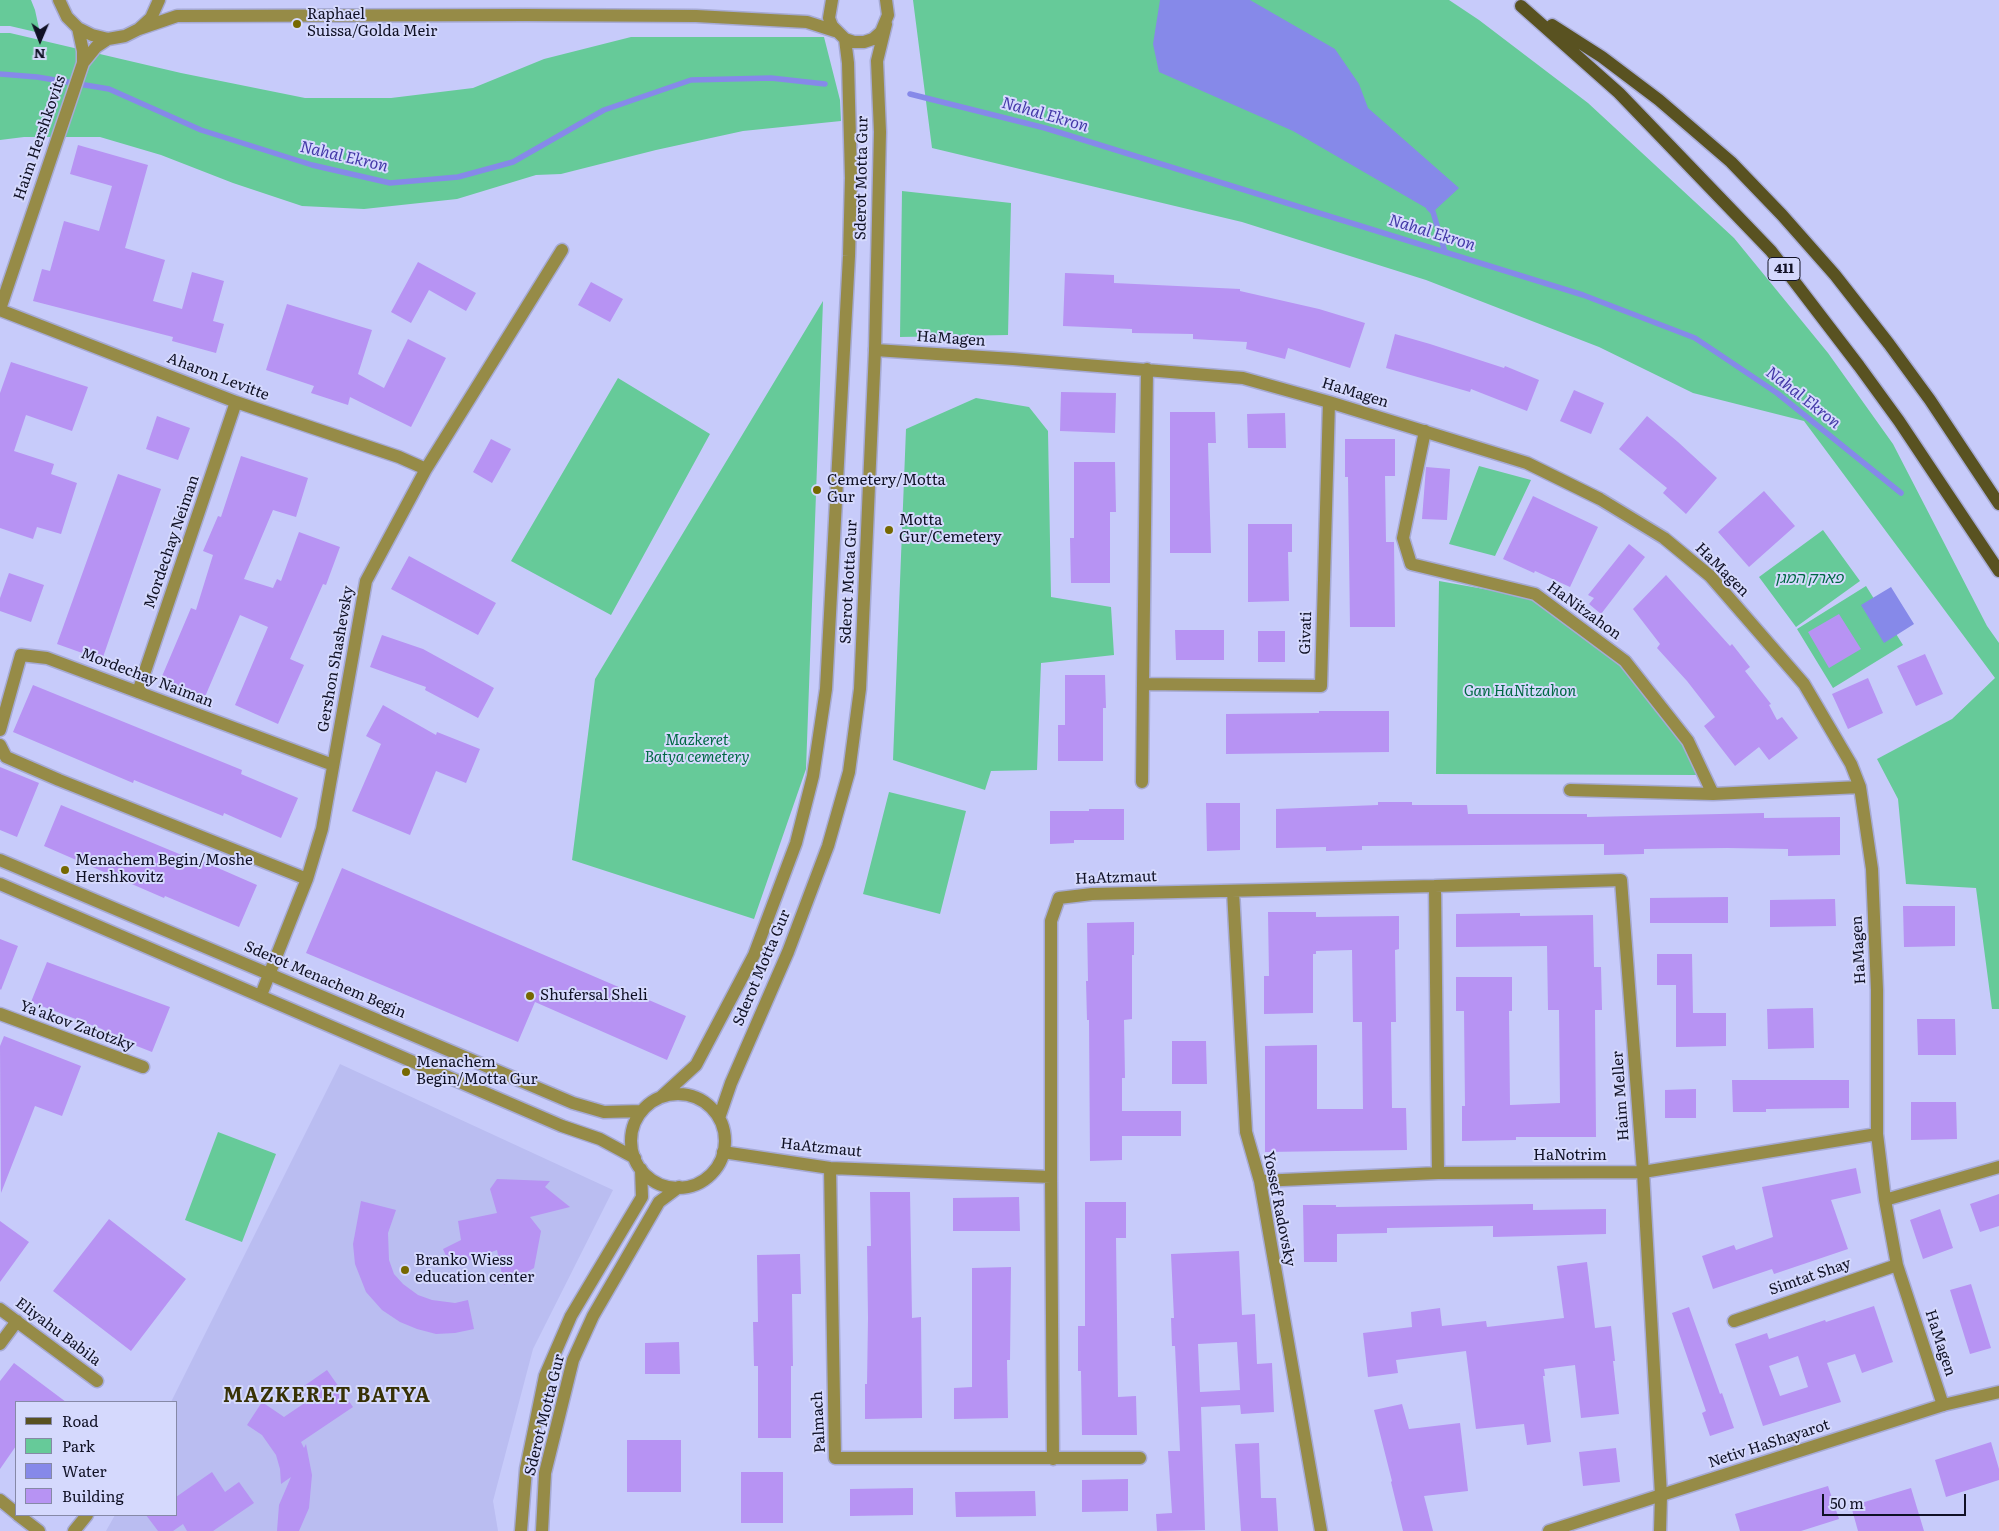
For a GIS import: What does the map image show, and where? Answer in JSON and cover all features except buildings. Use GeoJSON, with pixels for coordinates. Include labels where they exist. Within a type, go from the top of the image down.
{"type":"FeatureCollection","features":[{"type":"Feature","properties":{"kind":"main road","name":"411"},"geometry":{"type":"LineString","coordinates":[[1516,3],[1602,57],[1659,100],[1731,162],[1782,215],[1835,275],[1889,344],[1999,504]]}},
{"type":"Feature","properties":{"kind":"main road","name":"411"},"geometry":{"type":"LineString","coordinates":[[1516,3],[1619,93],[1771,251],[1899,421],[1999,572]]}},
{"type":"Feature","properties":{"kind":"street"},"geometry":{"type":"LineString","coordinates":[[59,0],[67,16],[78,28],[92,35],[108,38],[125,36],[139,29],[177,16],[696,16],[807,22],[854,42],[864,42],[873,38],[881,32],[886,24]]}},
{"type":"Feature","properties":{"kind":"street"},"geometry":{"type":"LineString","coordinates":[[139,29],[151,18],[159,0]]}},
{"type":"Feature","properties":{"kind":"street","name":"Sderot Motta Gur"},"geometry":{"type":"LineString","coordinates":[[661,1097],[696,1065],[754,955],[796,843],[813,776],[826,689],[849,256],[851,178],[848,63],[840,35],[829,18],[832,0]]}},
{"type":"Feature","properties":{"kind":"street","name":"Sderot Motta Gur"},"geometry":{"type":"LineString","coordinates":[[719,1118],[731,1083],[788,952],[828,846],[849,772],[860,689],[875,350],[880,132],[877,61],[888,15],[886,1]]}},
{"type":"Feature","properties":{"kind":"street","name":"Haim Hershkovits"},"geometry":{"type":"LineString","coordinates":[[0,310],[83,63],[83,51],[78,28]]}},
{"type":"Feature","properties":{"kind":"street","name":"Haim Hershkovits"},"geometry":{"type":"LineString","coordinates":[[83,63],[96,46],[108,38]]}},
{"type":"Feature","properties":{"kind":"street","name":"Gershon Shashevsky"},"geometry":{"type":"LineString","coordinates":[[261,995],[307,879],[322,829],[366,581],[426,469],[562,250]]}},
{"type":"Feature","properties":{"kind":"street","name":"Aharon Levitte"},"geometry":{"type":"LineString","coordinates":[[0,310],[236,402],[399,457],[426,469]]}},
{"type":"Feature","properties":{"kind":"street","name":"HaMagen"},"geometry":{"type":"LineString","coordinates":[[875,350],[1146,369],[1243,378],[1330,402],[1527,463],[1600,499],[1664,538],[1710,576],[1804,684],[1851,764],[1860,787],[1872,868],[1877,990],[1877,1134],[1885,1200],[1897,1265],[1943,1405]]}},
{"type":"Feature","properties":{"kind":"street"},"geometry":{"type":"LineString","coordinates":[[1142,782],[1146,369]]}},
{"type":"Feature","properties":{"kind":"street","name":"Mordechay Neiman"},"geometry":{"type":"LineString","coordinates":[[138,692],[236,402]]}},
{"type":"Feature","properties":{"kind":"street","name":"Givati"},"geometry":{"type":"LineString","coordinates":[[1143,684],[1321,686],[1330,402]]}},
{"type":"Feature","properties":{"kind":"street","name":"HaNitzahon"},"geometry":{"type":"LineString","coordinates":[[1425,431],[1403,538],[1412,564],[1534,594],[1625,661],[1688,742],[1713,794]]}},
{"type":"Feature","properties":{"kind":"street","name":"Mordechay Naiman"},"geometry":{"type":"LineString","coordinates":[[0,730],[21,655],[46,658],[333,766]]}},
{"type":"Feature","properties":{"kind":"street"},"geometry":{"type":"LineString","coordinates":[[0,745],[6,757],[99,798],[307,879]]}},
{"type":"Feature","properties":{"kind":"street"},"geometry":{"type":"LineString","coordinates":[[1570,790],[1713,794],[1860,787]]}},
{"type":"Feature","properties":{"kind":"street","name":"Sderot Menachem Begin"},"geometry":{"type":"LineString","coordinates":[[0,860],[579,1105],[604,1112],[642,1111]]}},
{"type":"Feature","properties":{"kind":"street","name":"Haim Meller"},"geometry":{"type":"LineString","coordinates":[[1435,886],[1621,880],[1643,1172],[1661,1496],[1660,1531]]}},
{"type":"Feature","properties":{"kind":"street"},"geometry":{"type":"LineString","coordinates":[[0,884],[553,1122],[600,1139],[638,1164],[650,1178],[661,1184],[679,1187],[690,1186],[708,1177],[720,1162],[723,1152],[725,1141],[724,1129],[719,1118],[713,1109],[694,1097],[677,1094],[661,1097],[642,1111],[637,1118],[632,1134],[632,1150],[638,1164]]}},
{"type":"Feature","properties":{"kind":"street"},"geometry":{"type":"LineString","coordinates":[[1435,886],[1438,1173]]}},
{"type":"Feature","properties":{"kind":"street","name":"HaAtzmaut"},"geometry":{"type":"LineString","coordinates":[[723,1152],[830,1168],[1051,1177],[1051,921],[1059,898],[1092,894],[1435,886]]}},
{"type":"Feature","properties":{"kind":"street","name":"Yossef Radovsky"},"geometry":{"type":"LineString","coordinates":[[1232,891],[1246,1132],[1260,1181],[1321,1531]]}},
{"type":"Feature","properties":{"kind":"street","name":"Ya'akov Zatotzky"},"geometry":{"type":"LineString","coordinates":[[0,1014],[143,1067]]}},
{"type":"Feature","properties":{"kind":"street","name":"HaNotrim"},"geometry":{"type":"LineString","coordinates":[[1260,1181],[1438,1173],[1643,1172],[1877,1134]]}},
{"type":"Feature","properties":{"kind":"street","name":"Sderot Motta Gur"},"geometry":{"type":"LineString","coordinates":[[521,1531],[526,1469],[545,1376],[571,1316],[642,1197],[638,1164]]}},
{"type":"Feature","properties":{"kind":"street"},"geometry":{"type":"LineString","coordinates":[[1885,1200],[1999,1167]]}},
{"type":"Feature","properties":{"kind":"street","name":"Palmach"},"geometry":{"type":"LineString","coordinates":[[830,1168],[834,1458],[1140,1458]]}},
{"type":"Feature","properties":{"kind":"street"},"geometry":{"type":"LineString","coordinates":[[1051,1177],[1053,1459]]}},
{"type":"Feature","properties":{"kind":"street","name":"Sderot Motta Gur"},"geometry":{"type":"LineString","coordinates":[[542,1531],[544,1473],[572,1360],[593,1316],[659,1202],[679,1187]]}},
{"type":"Feature","properties":{"kind":"street","name":"Simtat Shay"},"geometry":{"type":"LineString","coordinates":[[1734,1321],[1897,1265]]}},
{"type":"Feature","properties":{"kind":"street","name":"Eliyahu Babila"},"geometry":{"type":"LineString","coordinates":[[0,1309],[97,1381]]}},
{"type":"Feature","properties":{"kind":"street"},"geometry":{"type":"LineString","coordinates":[[0,1344],[17,1321]]}},
{"type":"Feature","properties":{"kind":"street","name":"Netiv HaShayarot"},"geometry":{"type":"LineString","coordinates":[[1549,1531],[1943,1405],[1999,1392]]}},
{"type":"Feature","properties":{"kind":"street"},"geometry":{"type":"LineString","coordinates":[[0,1500],[15,1512]]}},
{"type":"Feature","properties":{"kind":"street"},"geometry":{"type":"LineString","coordinates":[[20,1516],[39,1531]]}},
{"type":"Feature","properties":{"kind":"street"},"geometry":{"type":"LineString","coordinates":[[74,1531],[86,1516]]}},
{"type":"Feature","properties":{"kind":"shaded area","name":"Branko Wiess education center"},"geometry":{"type":"Polygon","coordinates":[[[340,1064],[613,1190],[533,1349],[493,1501],[498,1531],[106,1531],[114,1516],[178,1516],[178,1401],[172,1401],[340,1064]]]}},
{"type":"Feature","properties":{"kind":"green space"},"geometry":{"type":"Polygon","coordinates":[[[0,0],[31,0],[40,33],[10,26],[0,26],[0,0]]]}},
{"type":"Feature","properties":{"kind":"green space"},"geometry":{"type":"Polygon","coordinates":[[[913,0],[1449,0],[1479,20],[1588,103],[1734,238],[1828,353],[1893,444],[1987,626],[1999,643],[1999,1009],[1992,1009],[1976,888],[1906,884],[1898,799],[1877,759],[1952,719],[1995,678],[1804,421],[1693,393],[1599,347],[1426,280],[1242,222],[932,148],[913,0]]]}},
{"type":"Feature","properties":{"kind":"green space"},"geometry":{"type":"Polygon","coordinates":[[[0,33],[10,33],[181,73],[305,98],[391,98],[473,88],[544,59],[631,37],[824,37],[840,100],[841,121],[743,131],[656,150],[561,174],[536,175],[457,199],[364,209],[302,206],[233,183],[161,155],[100,137],[24,137],[0,140],[0,33]]]}},
{"type":"Feature","properties":{"kind":"green space"},"geometry":{"type":"Polygon","coordinates":[[[902,191],[1011,203],[1008,335],[900,337],[902,191]]]}},
{"type":"Feature","properties":{"kind":"green space","name":"Mazkeret Batya cemetery"},"geometry":{"type":"Polygon","coordinates":[[[823,301],[806,769],[754,919],[572,860],[595,679],[823,301]]]}},
{"type":"Feature","properties":{"kind":"green space"},"geometry":{"type":"Polygon","coordinates":[[[618,378],[710,434],[611,615],[511,561],[618,378]]]}},
{"type":"Feature","properties":{"kind":"green space"},"geometry":{"type":"Polygon","coordinates":[[[976,398],[1029,407],[1048,431],[1051,597],[1111,607],[1114,655],[1041,663],[1037,770],[991,771],[985,790],[893,760],[906,429],[976,398]]]}},
{"type":"Feature","properties":{"kind":"green space"},"geometry":{"type":"Polygon","coordinates":[[[1479,466],[1531,480],[1495,556],[1449,544],[1479,466]]]}},
{"type":"Feature","properties":{"kind":"green space","name":"פארק המגן"},"geometry":{"type":"Polygon","coordinates":[[[1823,530],[1860,581],[1796,627],[1759,577],[1823,530]]]}},
{"type":"Feature","properties":{"kind":"green space","name":"Gan HaNitzahon"},"geometry":{"type":"Polygon","coordinates":[[[1439,581],[1529,597],[1624,664],[1685,744],[1697,775],[1436,774],[1439,581]]]}},
{"type":"Feature","properties":{"kind":"green space"},"geometry":{"type":"Polygon","coordinates":[[[1866,586],[1903,645],[1833,688],[1797,629],[1866,586]]]}},
{"type":"Feature","properties":{"kind":"green space"},"geometry":{"type":"Polygon","coordinates":[[[889,792],[966,811],[940,914],[863,894],[889,792]]]}},
{"type":"Feature","properties":{"kind":"green space"},"geometry":{"type":"Polygon","coordinates":[[[218,1132],[276,1154],[242,1242],[185,1220],[218,1132]]]}},
{"type":"Feature","properties":{"kind":"water"},"geometry":{"type":"Polygon","coordinates":[[[1160,0],[1250,0],[1335,49],[1359,84],[1368,108],[1459,188],[1433,212],[1293,131],[1159,72],[1153,44],[1160,0]]]}},
{"type":"Feature","properties":{"kind":"water"},"geometry":{"type":"Polygon","coordinates":[[[1891,587],[1914,624],[1884,643],[1861,605],[1891,587]]]}},
{"type":"Feature","properties":{"kind":"waterway","name":"Nahal Ekron"},"geometry":{"type":"LineString","coordinates":[[0,74],[37,77],[109,89],[201,130],[312,165],[390,183],[458,177],[513,162],[604,110],[691,80],[771,78],[825,84]]}},
{"type":"Feature","properties":{"kind":"waterway","name":"Nahal Ekron"},"geometry":{"type":"LineString","coordinates":[[910,94],[1045,128],[1583,295],[1695,338],[1777,393],[1901,493]]}},
{"type":"Feature","properties":{"kind":"waterway"},"geometry":{"type":"LineString","coordinates":[[1429,208],[1433,212],[1445,252]]}},
{"type":"Feature","properties":{"kind":"place","name":"Raphael Suissa/Golda Meir"},"geometry":{"type":"Point","coordinates":[297,24]}},
{"type":"Feature","properties":{"kind":"place","name":"Cemetery/Motta Gur"},"geometry":{"type":"Point","coordinates":[817,490]}},
{"type":"Feature","properties":{"kind":"place","name":"Motta Gur/Cemetery"},"geometry":{"type":"Point","coordinates":[889,530]}},
{"type":"Feature","properties":{"kind":"place","name":"Menachem Begin/Moshe Hershkovitz"},"geometry":{"type":"Point","coordinates":[65,870]}},
{"type":"Feature","properties":{"kind":"place","name":"Shufersal Sheli"},"geometry":{"type":"Point","coordinates":[530,996]}},
{"type":"Feature","properties":{"kind":"place","name":"Menachem Begin/Motta Gur"},"geometry":{"type":"Point","coordinates":[406,1072]}},
{"type":"Feature","properties":{"kind":"place","name":"Branko Wiess education center"},"geometry":{"type":"Point","coordinates":[405,1270]}},
{"type":"Feature","properties":{"kind":"district","name":"MAZKERET BATYA"},"geometry":{"type":"Point","coordinates":[327,1396]}}]}
